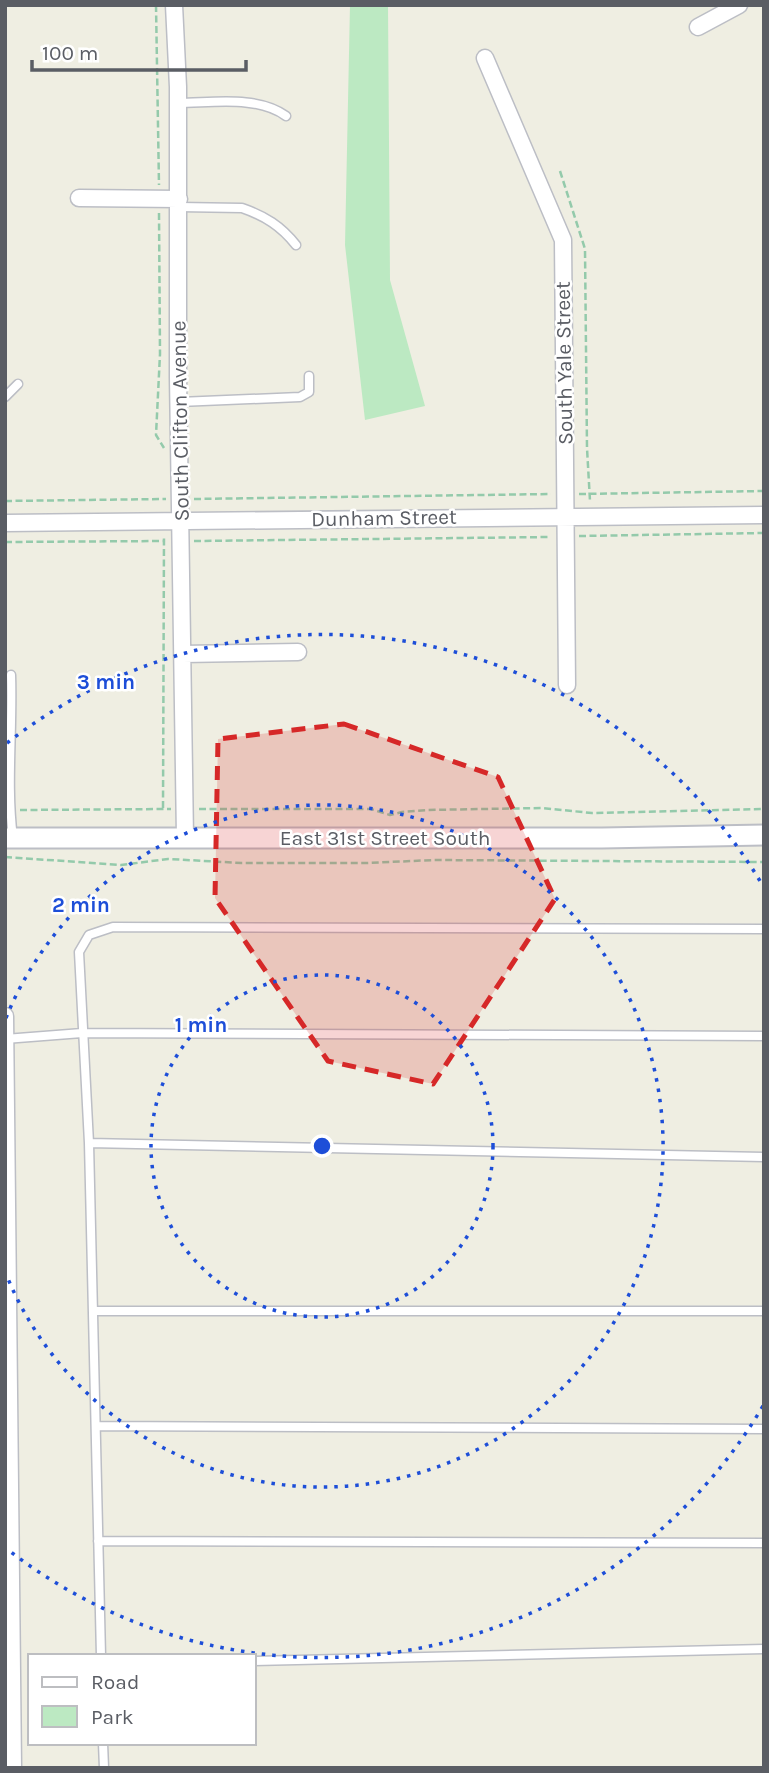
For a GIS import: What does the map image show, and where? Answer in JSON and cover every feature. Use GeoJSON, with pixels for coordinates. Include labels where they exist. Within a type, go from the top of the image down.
{"type":"FeatureCollection","features":[{"type":"Feature","properties":{"kind":"street","name":"South Clifton Avenue"},"geometry":{"type":"LineString","coordinates":[[174,5],[178,103],[185,838]]}},
{"type":"Feature","properties":{"kind":"street"},"geometry":{"type":"LineString","coordinates":[[698,27],[739,5]]}},
{"type":"Feature","properties":{"kind":"street","name":"South Yale Street"},"geometry":{"type":"LineString","coordinates":[[485,58],[563,240],[567,685]]}},
{"type":"Feature","properties":{"kind":"street"},"geometry":{"type":"LineString","coordinates":[[79,198],[159,199],[179,203]]}},
{"type":"Feature","properties":{"kind":"street","name":"Dunham Street"},"geometry":{"type":"LineString","coordinates":[[5,523],[764,515]]}},
{"type":"Feature","properties":{"kind":"street"},"geometry":{"type":"LineString","coordinates":[[183,654],[298,652]]}},
{"type":"Feature","properties":{"kind":"street","name":"East 31st Street South"},"geometry":{"type":"LineString","coordinates":[[9,838],[602,838],[764,835]]}},
{"type":"Feature","properties":{"kind":"street"},"geometry":{"type":"LineString","coordinates":[[5,1016],[9,1676],[13,1768]]}},
{"type":"Feature","properties":{"kind":"lane"},"geometry":{"type":"LineString","coordinates":[[178,103],[258,104],[275,108],[286,116]]}},
{"type":"Feature","properties":{"kind":"lane"},"geometry":{"type":"LineString","coordinates":[[179,203],[242,208],[271,220],[296,245]]}},
{"type":"Feature","properties":{"kind":"lane"},"geometry":{"type":"LineString","coordinates":[[179,402],[300,397],[309,392],[309,376]]}},
{"type":"Feature","properties":{"kind":"lane"},"geometry":{"type":"LineString","coordinates":[[5,397],[18,384]]}},
{"type":"Feature","properties":{"kind":"lane"},"geometry":{"type":"LineString","coordinates":[[9,838],[11,675]]}},
{"type":"Feature","properties":{"kind":"lane"},"geometry":{"type":"LineString","coordinates":[[101,1654],[89,1143],[79,952],[89,935],[113,927],[764,929]]}},
{"type":"Feature","properties":{"kind":"lane"},"geometry":{"type":"LineString","coordinates":[[5,1039],[82,1033],[764,1036]]}},
{"type":"Feature","properties":{"kind":"lane"},"geometry":{"type":"LineString","coordinates":[[89,1143],[764,1157]]}},
{"type":"Feature","properties":{"kind":"lane"},"geometry":{"type":"LineString","coordinates":[[93,1311],[764,1311]]}},
{"type":"Feature","properties":{"kind":"lane"},"geometry":{"type":"LineString","coordinates":[[96,1426],[764,1429]]}},
{"type":"Feature","properties":{"kind":"lane"},"geometry":{"type":"LineString","coordinates":[[98,1541],[764,1543]]}},
{"type":"Feature","properties":{"kind":"lane"},"geometry":{"type":"LineString","coordinates":[[256,1661],[764,1649]]}},
{"type":"Feature","properties":{"kind":"lane"},"geometry":{"type":"LineString","coordinates":[[103,1745],[104,1768]]}},
{"type":"Feature","properties":{"kind":"path"},"geometry":{"type":"LineString","coordinates":[[156,5],[160,354],[156,435],[164,449]]}},
{"type":"Feature","properties":{"kind":"path"},"geometry":{"type":"LineString","coordinates":[[560,171],[585,249],[587,448],[593,536]]}},
{"type":"Feature","properties":{"kind":"path"},"geometry":{"type":"LineString","coordinates":[[5,501],[764,491]]}},
{"type":"Feature","properties":{"kind":"path"},"geometry":{"type":"LineString","coordinates":[[163,808],[164,499]]}},
{"type":"Feature","properties":{"kind":"path"},"geometry":{"type":"LineString","coordinates":[[5,542],[764,533]]}},
{"type":"Feature","properties":{"kind":"path"},"geometry":{"type":"LineString","coordinates":[[10,810],[371,809],[390,815],[402,811],[541,808],[592,813],[764,809]]}},
{"type":"Feature","properties":{"kind":"path"},"geometry":{"type":"LineString","coordinates":[[5,857],[121,865],[168,859],[242,863],[434,860],[764,862]]}},
{"type":"Feature","properties":{"kind":"highlighted area"},"geometry":{"type":"Polygon","coordinates":[[[344,724],[498,777],[555,899],[433,1084],[328,1061],[215,898],[218,739],[344,724]]]}},
{"type":"Feature","properties":{"kind":"green space"},"geometry":{"type":"Polygon","coordinates":[[[350,5],[388,5],[390,280],[425,406],[365,420],[345,245],[350,5]]]}}]}
